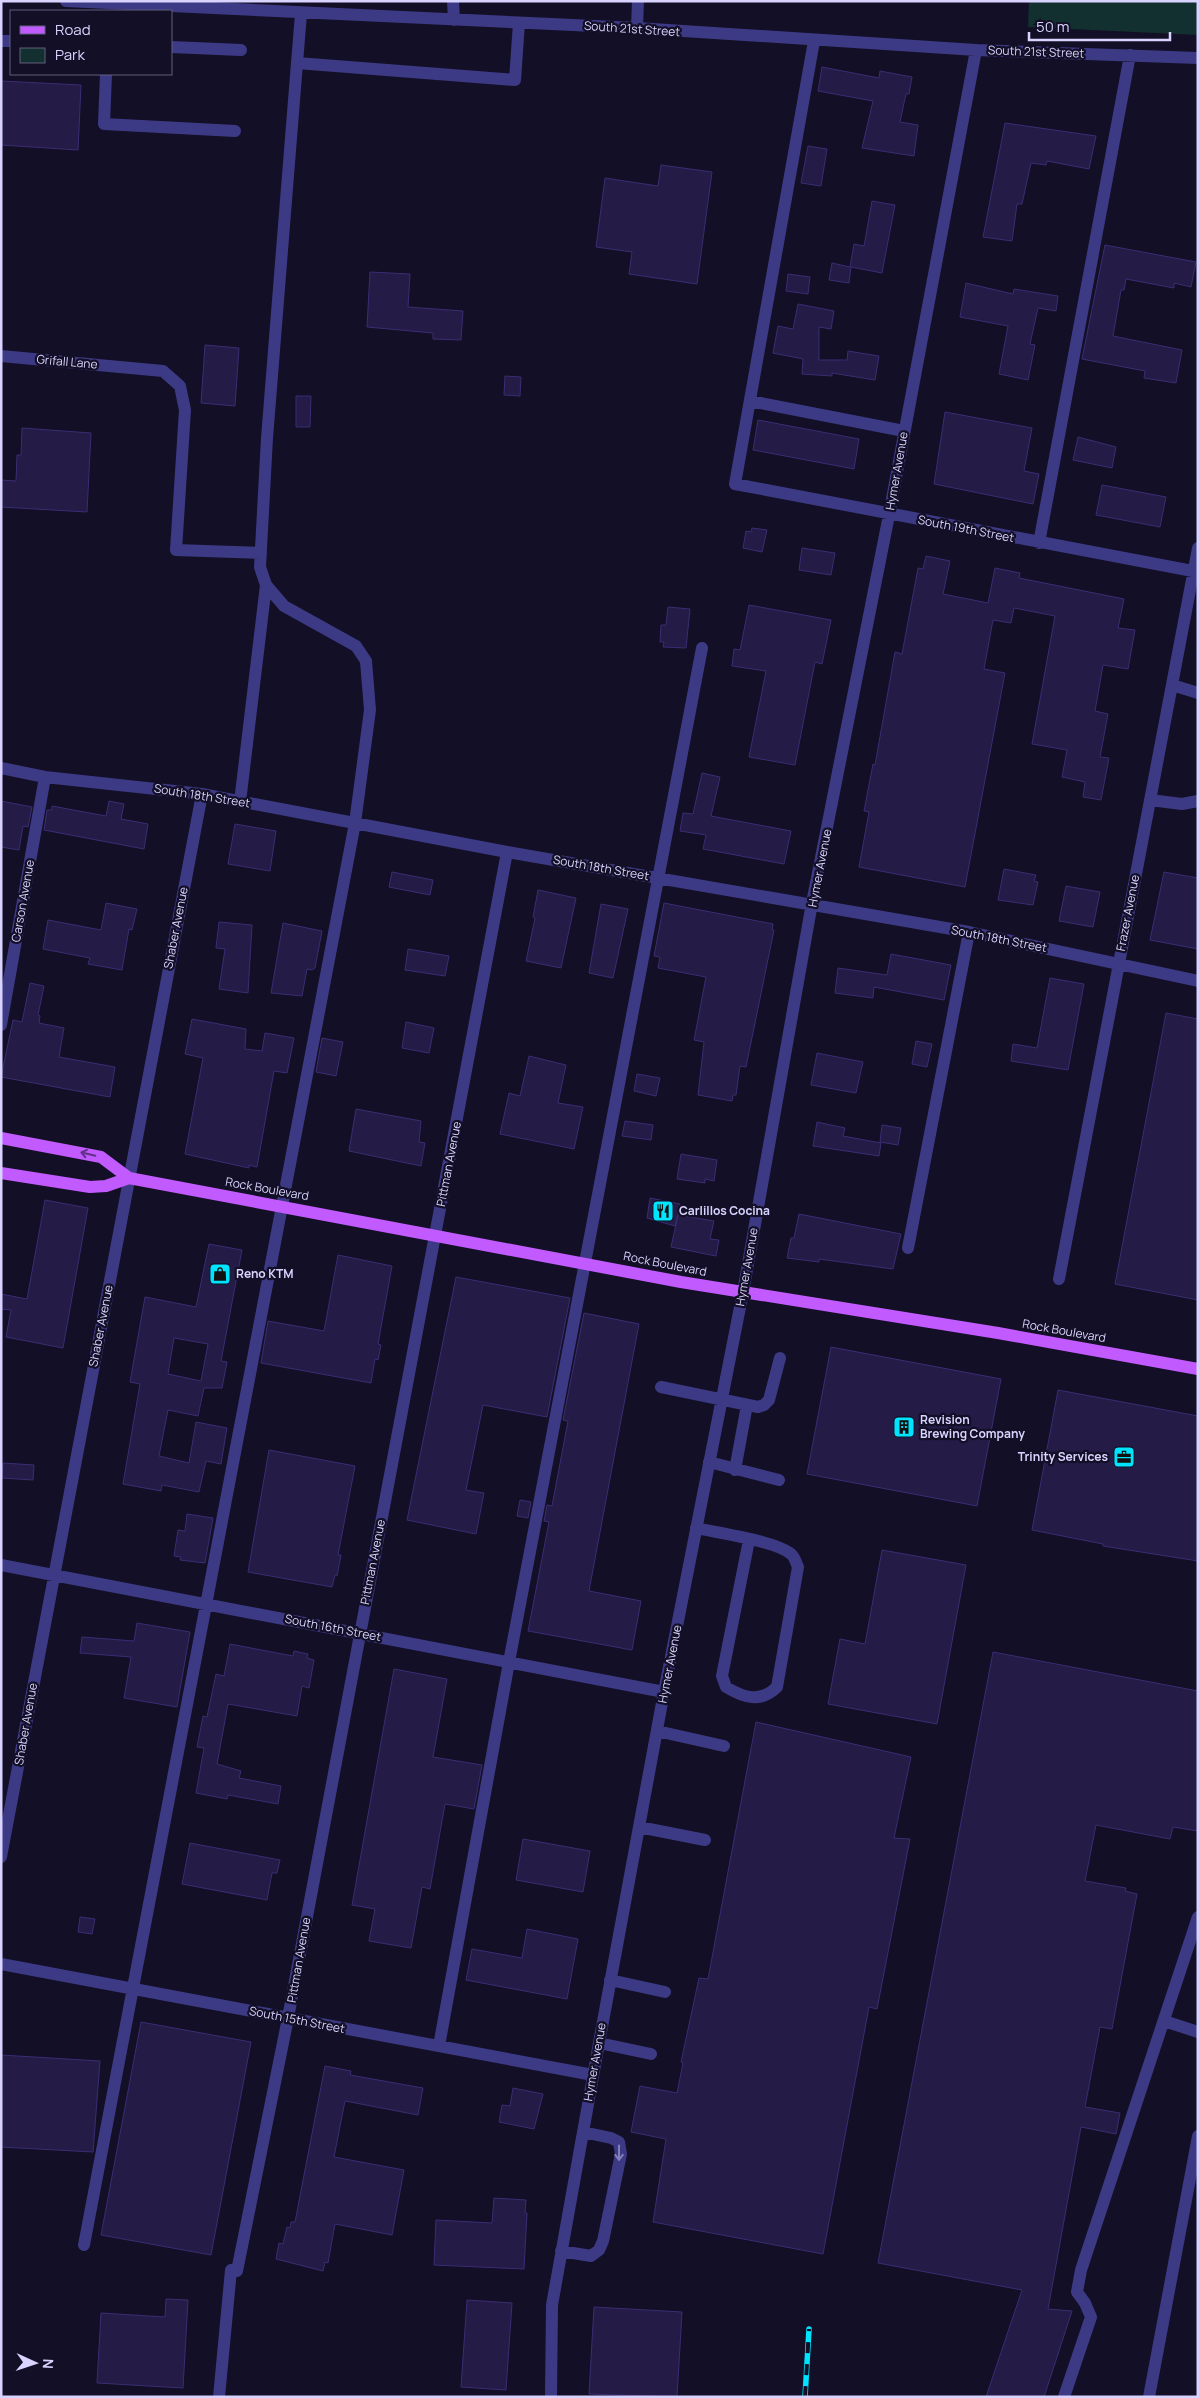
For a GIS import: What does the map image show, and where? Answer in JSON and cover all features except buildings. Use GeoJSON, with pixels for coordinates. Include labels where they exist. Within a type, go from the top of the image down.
{"type":"FeatureCollection","features":[{"type":"Feature","properties":{"kind":"main road","name":"Rock Boulevard"},"geometry":{"type":"LineString","coordinates":[[1,1138],[101,1157],[129,1178],[743,1292],[998,1333],[1198,1369]]}},
{"type":"Feature","properties":{"kind":"main road","name":"Rock Boulevard"},"geometry":{"type":"LineString","coordinates":[[1,1173],[90,1187],[106,1186],[129,1178]]}},
{"type":"Feature","properties":{"kind":"street","name":"South 21st Street"},"geometry":{"type":"LineString","coordinates":[[66,1],[109,7],[148,4],[301,14],[636,28],[976,50],[1198,58]]}},
{"type":"Feature","properties":{"kind":"street"},"geometry":{"type":"LineString","coordinates":[[453,1],[454,20]]}},
{"type":"Feature","properties":{"kind":"street"},"geometry":{"type":"LineString","coordinates":[[636,28],[638,1]]}},
{"type":"Feature","properties":{"kind":"street"},"geometry":{"type":"LineString","coordinates":[[84,2245],[355,823],[370,710],[366,661],[356,646],[284,606],[266,584],[260,567],[267,438],[301,14]]}},
{"type":"Feature","properties":{"kind":"street"},"geometry":{"type":"LineString","coordinates":[[297,63],[515,80],[519,23]]}},
{"type":"Feature","properties":{"kind":"street"},"geometry":{"type":"LineString","coordinates":[[814,41],[750,401],[904,431]]}},
{"type":"Feature","properties":{"kind":"street"},"geometry":{"type":"LineString","coordinates":[[172,47],[241,50]]}},
{"type":"Feature","properties":{"kind":"street","name":"Hymer Avenue"},"geometry":{"type":"LineString","coordinates":[[550,2397],[552,2305],[610,1980],[664,1692],[743,1292],[812,904],[889,515],[976,50]]}},
{"type":"Feature","properties":{"kind":"street"},"geometry":{"type":"LineString","coordinates":[[1039,543],[1130,55]]}},
{"type":"Feature","properties":{"kind":"street"},"geometry":{"type":"LineString","coordinates":[[106,75],[104,124],[236,131]]}},
{"type":"Feature","properties":{"kind":"street","name":"Grifall Lane"},"geometry":{"type":"LineString","coordinates":[[1,356],[163,371],[180,386],[185,410],[176,550],[261,553]]}},
{"type":"Feature","properties":{"kind":"street","name":"South 19th Street"},"geometry":{"type":"LineString","coordinates":[[750,401],[734,484],[1196,572]]}},
{"type":"Feature","properties":{"kind":"street","name":"Frazer Avenue"},"geometry":{"type":"LineString","coordinates":[[1059,1279],[1118,963],[1196,572],[1198,548]]}},
{"type":"Feature","properties":{"kind":"street"},"geometry":{"type":"LineString","coordinates":[[240,802],[266,584]]}},
{"type":"Feature","properties":{"kind":"street"},"geometry":{"type":"LineString","coordinates":[[439,2046],[509,1662],[660,877],[702,648]]}},
{"type":"Feature","properties":{"kind":"street"},"geometry":{"type":"LineString","coordinates":[[1172,686],[1198,693]]}},
{"type":"Feature","properties":{"kind":"street","name":"South 18th Street"},"geometry":{"type":"LineString","coordinates":[[1,768],[45,777],[202,794],[507,852],[969,932],[1198,981]]}},
{"type":"Feature","properties":{"kind":"street","name":"Carson Avenue"},"geometry":{"type":"LineString","coordinates":[[1,1025],[45,777]]}},
{"type":"Feature","properties":{"kind":"street","name":"Shaber Avenue"},"geometry":{"type":"LineString","coordinates":[[1,1857],[202,794]]}},
{"type":"Feature","properties":{"kind":"street"},"geometry":{"type":"LineString","coordinates":[[1150,800],[1182,804],[1198,801]]}},
{"type":"Feature","properties":{"kind":"street","name":"Pittman Avenue"},"geometry":{"type":"LineString","coordinates":[[219,2397],[231,2270],[237,2271],[288,2018],[507,852]]}},
{"type":"Feature","properties":{"kind":"street"},"geometry":{"type":"LineString","coordinates":[[908,1248],[969,932]]}},
{"type":"Feature","properties":{"kind":"street"},"geometry":{"type":"LineString","coordinates":[[661,1387],[747,1405],[764,1406],[769,1400],[780,1358]]}},
{"type":"Feature","properties":{"kind":"street"},"geometry":{"type":"LineString","coordinates":[[736,1470],[747,1405]]}},
{"type":"Feature","properties":{"kind":"street"},"geometry":{"type":"LineString","coordinates":[[709,1462],[779,1480]]}},
{"type":"Feature","properties":{"kind":"street"},"geometry":{"type":"LineString","coordinates":[[696,1528],[783,1548],[793,1555],[798,1567],[777,1687],[768,1695],[756,1698],[726,1687],[722,1676],[748,1540]]}},
{"type":"Feature","properties":{"kind":"street","name":"South 16th Street"},"geometry":{"type":"LineString","coordinates":[[1,1564],[664,1692]]}},
{"type":"Feature","properties":{"kind":"street"},"geometry":{"type":"LineString","coordinates":[[657,1731],[724,1746]]}},
{"type":"Feature","properties":{"kind":"street"},"geometry":{"type":"LineString","coordinates":[[639,1827],[705,1840]]}},
{"type":"Feature","properties":{"kind":"street"},"geometry":{"type":"LineString","coordinates":[[1064,2397],[1091,2317],[1085,2303],[1077,2292],[1081,2270],[1198,1917]]}},
{"type":"Feature","properties":{"kind":"street","name":"South 15th Street"},"geometry":{"type":"LineString","coordinates":[[1,1964],[593,2075]]}},
{"type":"Feature","properties":{"kind":"street"},"geometry":{"type":"LineString","coordinates":[[610,1980],[665,1992]]}},
{"type":"Feature","properties":{"kind":"street"},"geometry":{"type":"LineString","coordinates":[[1164,2021],[1198,2032]]}},
{"type":"Feature","properties":{"kind":"street"},"geometry":{"type":"LineString","coordinates":[[599,2043],[651,2054]]}},
{"type":"Feature","properties":{"kind":"street"},"geometry":{"type":"LineString","coordinates":[[561,2251],[591,2256],[599,2250],[603,2241],[621,2154],[619,2142],[611,2138],[583,2132]]}},
{"type":"Feature","properties":{"kind":"street"},"geometry":{"type":"LineString","coordinates":[[1149,2397],[1198,2136]]}},
{"type":"Feature","properties":{"kind":"green space"},"geometry":{"type":"Polygon","coordinates":[[[1029,1],[1198,1],[1198,35],[1028,27],[1029,1]]]}},
{"type":"Feature","properties":{"kind":"railway"},"geometry":{"type":"LineString","coordinates":[[805,2397],[809,2329]]}},
{"type":"Feature","properties":{"kind":"place","name":"Carlillos Cocina"},"geometry":{"type":"Point","coordinates":[663,1211]}},
{"type":"Feature","properties":{"kind":"place","name":"Reno KTM"},"geometry":{"type":"Point","coordinates":[220,1274]}},
{"type":"Feature","properties":{"kind":"place","name":"Revision Brewing Company"},"geometry":{"type":"Point","coordinates":[904,1427]}},
{"type":"Feature","properties":{"kind":"place","name":"Trinity Services"},"geometry":{"type":"Point","coordinates":[1124,1457]}}]}
